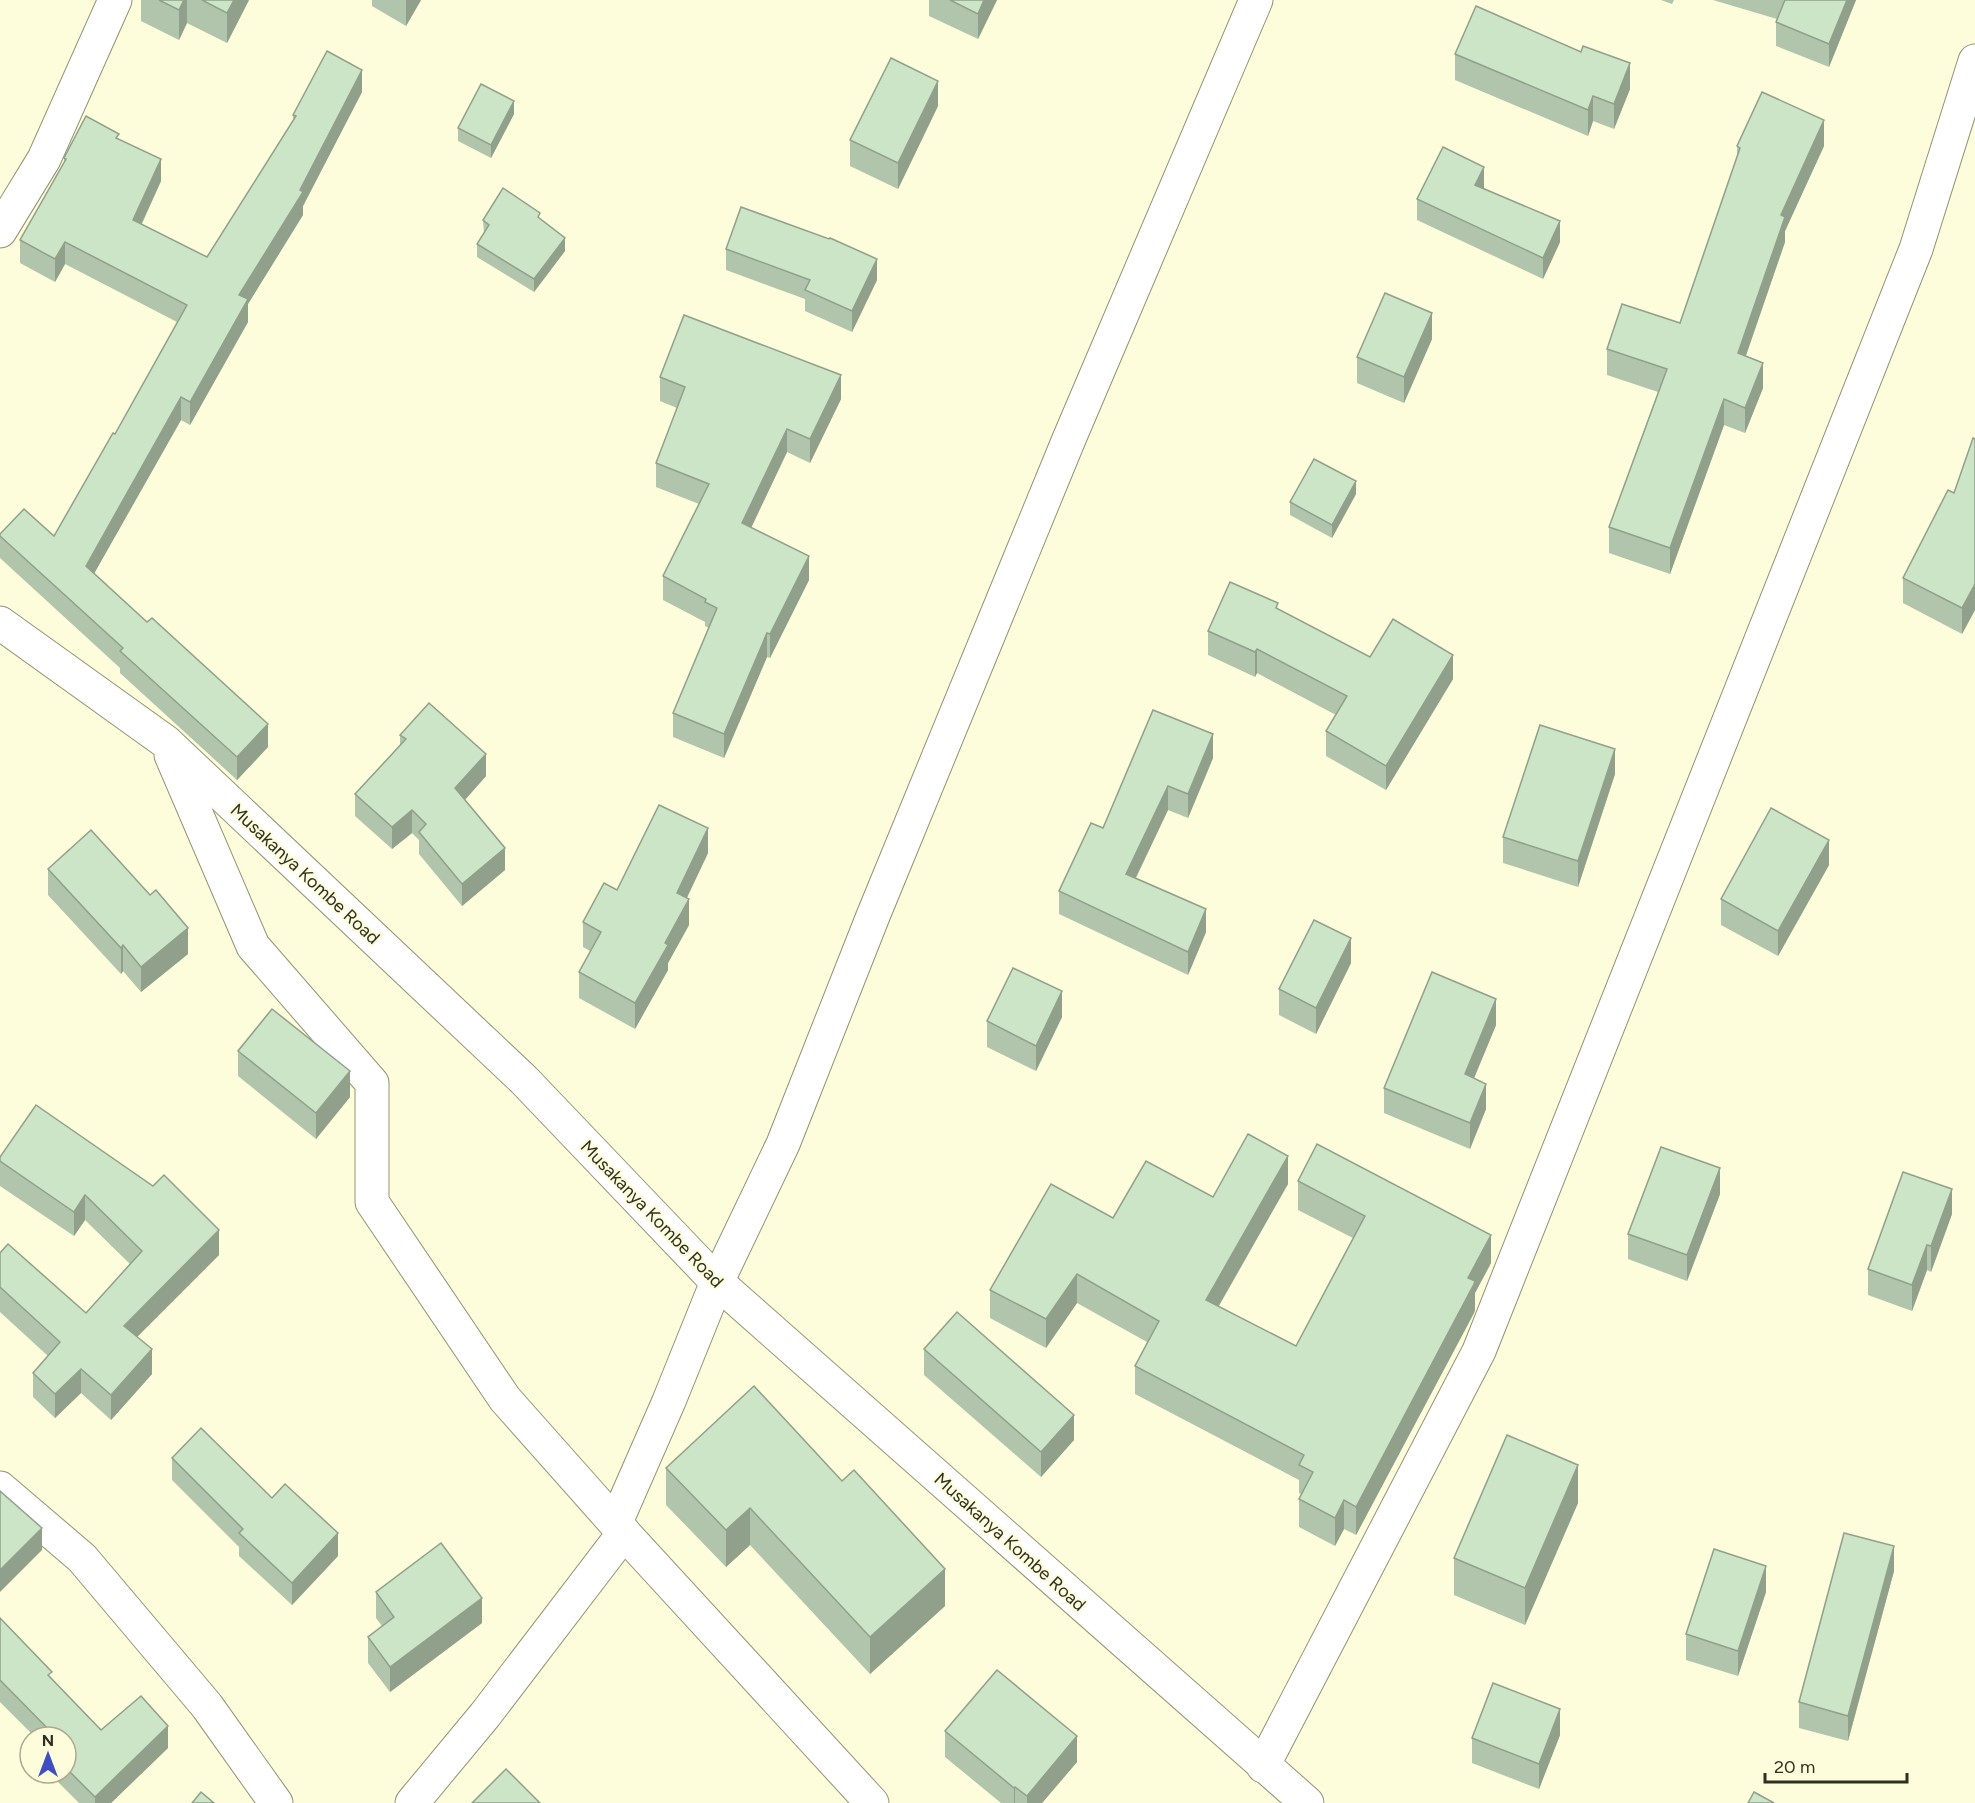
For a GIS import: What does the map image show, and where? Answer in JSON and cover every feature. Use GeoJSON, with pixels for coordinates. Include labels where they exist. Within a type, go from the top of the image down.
{"type":"FeatureCollection","features":[{"type":"Feature","properties":{"kind":"street"},"geometry":{"type":"LineString","coordinates":[[0,231],[44,159],[115,0]]}},
{"type":"Feature","properties":{"kind":"street"},"geometry":{"type":"LineString","coordinates":[[624,1533],[616,1522],[669,1401],[717,1282],[783,1144],[873,916],[1069,439],[1256,0]]}},
{"type":"Feature","properties":{"kind":"street"},"geometry":{"type":"LineString","coordinates":[[1263,1766],[1479,1351],[1916,249],[1975,61]]}},
{"type":"Feature","properties":{"kind":"street","name":"Musakanya Kombe Road"},"geometry":{"type":"LineString","coordinates":[[0,623],[165,742],[524,1080],[717,1282],[1307,1803]]}},
{"type":"Feature","properties":{"kind":"street"},"geometry":{"type":"LineString","coordinates":[[165,742],[253,946],[372,1083],[372,1202],[505,1399],[624,1533],[872,1803]]}},
{"type":"Feature","properties":{"kind":"street"},"geometry":{"type":"LineString","coordinates":[[0,1488],[81,1558],[207,1706],[276,1803]]}},
{"type":"Feature","properties":{"kind":"street"},"geometry":{"type":"LineString","coordinates":[[412,1803],[485,1715],[624,1533]]}},
{"type":"Feature","properties":{"kind":"building"},"geometry":{"type":"Polygon","coordinates":[[[159,0],[184,0],[179,10],[159,0]]]}},
{"type":"Feature","properties":{"kind":"building"},"geometry":{"type":"Polygon","coordinates":[[[202,0],[234,0],[227,13],[202,0]]]}},
{"type":"Feature","properties":{"kind":"building"},"geometry":{"type":"Polygon","coordinates":[[[950,0],[984,0],[978,14],[950,0]]]}},
{"type":"Feature","properties":{"kind":"building"},"geometry":{"type":"Polygon","coordinates":[[[1785,0],[1847,0],[1829,44],[1776,22],[1785,0]]]}},
{"type":"Feature","properties":{"kind":"building"},"geometry":{"type":"Polygon","coordinates":[[[1476,6],[1581,52],[1583,46],[1630,63],[1614,104],[1593,96],[1588,110],[1455,54],[1476,6]]]}},
{"type":"Feature","properties":{"kind":"building"},"geometry":{"type":"Polygon","coordinates":[[[327,51],[362,70],[300,190],[303,192],[239,295],[248,299],[190,402],[181,397],[86,566],[147,622],[152,618],[268,724],[237,757],[120,651],[123,648],[0,536],[24,509],[54,536],[113,433],[115,434],[187,305],[65,242],[55,259],[20,240],[66,159],[64,158],[86,116],[119,134],[116,138],[161,159],[133,220],[207,257],[296,116],[293,115],[327,51]]]}},
{"type":"Feature","properties":{"kind":"building"},"geometry":{"type":"Polygon","coordinates":[[[891,58],[938,81],[898,163],[850,140],[891,58]]]}},
{"type":"Feature","properties":{"kind":"building"},"geometry":{"type":"Polygon","coordinates":[[[481,84],[514,101],[491,145],[458,128],[481,84]]]}},
{"type":"Feature","properties":{"kind":"building"},"geometry":{"type":"Polygon","coordinates":[[[1762,92],[1824,120],[1781,215],[1785,217],[1738,353],[1763,363],[1745,408],[1724,399],[1670,548],[1609,527],[1667,369],[1607,349],[1622,304],[1680,323],[1740,148],[1737,146],[1762,92]]]}},
{"type":"Feature","properties":{"kind":"building"},"geometry":{"type":"Polygon","coordinates":[[[1443,147],[1484,167],[1475,185],[1560,221],[1543,258],[1417,199],[1443,147]]]}},
{"type":"Feature","properties":{"kind":"building"},"geometry":{"type":"Polygon","coordinates":[[[503,188],[540,213],[538,217],[565,238],[534,279],[477,244],[489,225],[483,220],[503,188]]]}},
{"type":"Feature","properties":{"kind":"building"},"geometry":{"type":"Polygon","coordinates":[[[741,207],[830,238],[877,259],[852,311],[805,290],[810,280],[726,249],[741,207]]]}},
{"type":"Feature","properties":{"kind":"building"},"geometry":{"type":"Polygon","coordinates":[[[1385,293],[1432,313],[1404,377],[1357,357],[1385,293]]]}},
{"type":"Feature","properties":{"kind":"building"},"geometry":{"type":"Polygon","coordinates":[[[684,315],[841,375],[810,439],[787,429],[742,523],[809,556],[770,634],[767,633],[724,734],[673,713],[717,608],[705,602],[706,599],[663,576],[709,484],[656,463],[685,387],[660,377],[684,315]]]}},
{"type":"Feature","properties":{"kind":"building"},"geometry":{"type":"Polygon","coordinates":[[[1973,438],[1975,439],[1975,584],[1962,608],[1903,578],[1948,490],[1954,493],[1973,438]]]}},
{"type":"Feature","properties":{"kind":"building"},"geometry":{"type":"Polygon","coordinates":[[[1314,459],[1356,481],[1332,525],[1290,502],[1314,459]]]}},
{"type":"Feature","properties":{"kind":"building"},"geometry":{"type":"Polygon","coordinates":[[[1230,582],[1278,603],[1276,608],[1370,657],[1393,619],[1453,655],[1386,766],[1326,731],[1347,696],[1257,649],[1255,652],[1208,631],[1230,582]]]}},
{"type":"Feature","properties":{"kind":"building"},"geometry":{"type":"Polygon","coordinates":[[[429,703],[486,754],[455,788],[505,848],[462,884],[419,832],[426,824],[412,810],[392,827],[355,794],[406,739],[400,735],[429,703]]]}},
{"type":"Feature","properties":{"kind":"building"},"geometry":{"type":"Polygon","coordinates":[[[1153,710],[1213,734],[1188,794],[1168,786],[1126,874],[1206,909],[1188,952],[1059,891],[1091,823],[1103,828],[1153,710]]]}},
{"type":"Feature","properties":{"kind":"building"},"geometry":{"type":"Polygon","coordinates":[[[1540,725],[1615,749],[1578,861],[1503,837],[1540,725]]]}},
{"type":"Feature","properties":{"kind":"building"},"geometry":{"type":"Polygon","coordinates":[[[659,805],[708,828],[677,893],[689,899],[665,943],[668,945],[635,1003],[579,972],[601,932],[583,922],[604,883],[617,890],[659,805]]]}},
{"type":"Feature","properties":{"kind":"building"},"geometry":{"type":"Polygon","coordinates":[[[1771,808],[1829,840],[1778,931],[1721,899],[1771,808]]]}},
{"type":"Feature","properties":{"kind":"building"},"geometry":{"type":"Polygon","coordinates":[[[91,830],[150,895],[156,890],[188,928],[141,967],[123,945],[121,948],[48,869],[91,830]]]}},
{"type":"Feature","properties":{"kind":"building"},"geometry":{"type":"Polygon","coordinates":[[[1314,920],[1351,938],[1316,1008],[1279,989],[1314,920]]]}},
{"type":"Feature","properties":{"kind":"building"},"geometry":{"type":"Polygon","coordinates":[[[1013,968],[1062,991],[1036,1046],[987,1021],[1013,968]]]}},
{"type":"Feature","properties":{"kind":"building"},"geometry":{"type":"Polygon","coordinates":[[[1432,972],[1496,999],[1465,1074],[1486,1084],[1470,1123],[1384,1088],[1432,972]]]}},
{"type":"Feature","properties":{"kind":"building"},"geometry":{"type":"Polygon","coordinates":[[[272,1009],[350,1071],[316,1113],[238,1051],[272,1009]]]}},
{"type":"Feature","properties":{"kind":"building"},"geometry":{"type":"Polygon","coordinates":[[[36,1105],[153,1186],[164,1175],[219,1230],[124,1326],[152,1349],[111,1395],[81,1369],[55,1394],[33,1373],[60,1342],[0,1287],[0,1253],[8,1244],[86,1313],[142,1251],[85,1195],[74,1212],[0,1161],[0,1157],[36,1105]]]}},
{"type":"Feature","properties":{"kind":"building"},"geometry":{"type":"Polygon","coordinates":[[[1248,1134],[1288,1156],[1206,1300],[1296,1346],[1365,1216],[1298,1181],[1317,1144],[1491,1235],[1468,1278],[1475,1281],[1474,1284],[1356,1507],[1344,1500],[1335,1518],[1299,1499],[1313,1472],[1299,1465],[1304,1455],[1135,1366],[1159,1321],[1077,1274],[1046,1319],[990,1290],[1051,1184],[1113,1218],[1146,1161],[1213,1197],[1248,1134]]]}},
{"type":"Feature","properties":{"kind":"building"},"geometry":{"type":"Polygon","coordinates":[[[1661,1147],[1720,1168],[1687,1255],[1628,1234],[1661,1147]]]}},
{"type":"Feature","properties":{"kind":"building"},"geometry":{"type":"Polygon","coordinates":[[[1903,1172],[1952,1189],[1931,1246],[1927,1245],[1912,1285],[1868,1269],[1903,1172]]]}},
{"type":"Feature","properties":{"kind":"building"},"geometry":{"type":"Polygon","coordinates":[[[957,1312],[1074,1415],[1041,1452],[924,1349],[957,1312]]]}},
{"type":"Feature","properties":{"kind":"building"},"geometry":{"type":"Polygon","coordinates":[[[754,1386],[842,1481],[854,1470],[945,1569],[870,1637],[750,1508],[726,1530],[666,1468],[754,1386]]]}},
{"type":"Feature","properties":{"kind":"building"},"geometry":{"type":"Polygon","coordinates":[[[201,1428],[272,1498],[285,1484],[338,1533],[292,1583],[239,1533],[243,1529],[172,1458],[201,1428]]]}},
{"type":"Feature","properties":{"kind":"building"},"geometry":{"type":"Polygon","coordinates":[[[1507,1435],[1578,1465],[1525,1588],[1454,1558],[1507,1435]]]}},
{"type":"Feature","properties":{"kind":"building"},"geometry":{"type":"Polygon","coordinates":[[[0,1491],[42,1528],[0,1570],[0,1491]]]}},
{"type":"Feature","properties":{"kind":"building"},"geometry":{"type":"Polygon","coordinates":[[[1844,1533],[1894,1546],[1848,1716],[1799,1702],[1844,1533]]]}},
{"type":"Feature","properties":{"kind":"building"},"geometry":{"type":"Polygon","coordinates":[[[441,1543],[482,1598],[390,1667],[368,1637],[394,1617],[376,1592],[441,1543]]]}},
{"type":"Feature","properties":{"kind":"building"},"geometry":{"type":"Polygon","coordinates":[[[1714,1549],[1766,1566],[1738,1651],[1686,1634],[1714,1549]]]}},
{"type":"Feature","properties":{"kind":"building"},"geometry":{"type":"Polygon","coordinates":[[[0,1618],[52,1672],[48,1675],[101,1730],[141,1696],[168,1726],[95,1797],[78,1780],[78,1725],[44,1725],[0,1680],[0,1618]]]}},
{"type":"Feature","properties":{"kind":"building"},"geometry":{"type":"Polygon","coordinates":[[[997,1670],[1077,1736],[1027,1796],[1014,1788],[945,1731],[997,1670]]]}},
{"type":"Feature","properties":{"kind":"building"},"geometry":{"type":"Polygon","coordinates":[[[1493,1683],[1560,1709],[1539,1764],[1472,1738],[1493,1683]]]}},
{"type":"Feature","properties":{"kind":"building"},"geometry":{"type":"Polygon","coordinates":[[[506,1769],[540,1803],[472,1803],[506,1769]]]}},
{"type":"Feature","properties":{"kind":"building"},"geometry":{"type":"Polygon","coordinates":[[[201,1792],[214,1803],[192,1803],[201,1792]]]}},
{"type":"Feature","properties":{"kind":"building"},"geometry":{"type":"Polygon","coordinates":[[[1754,1792],[1774,1803],[1748,1803],[1754,1792]]]}}]}
